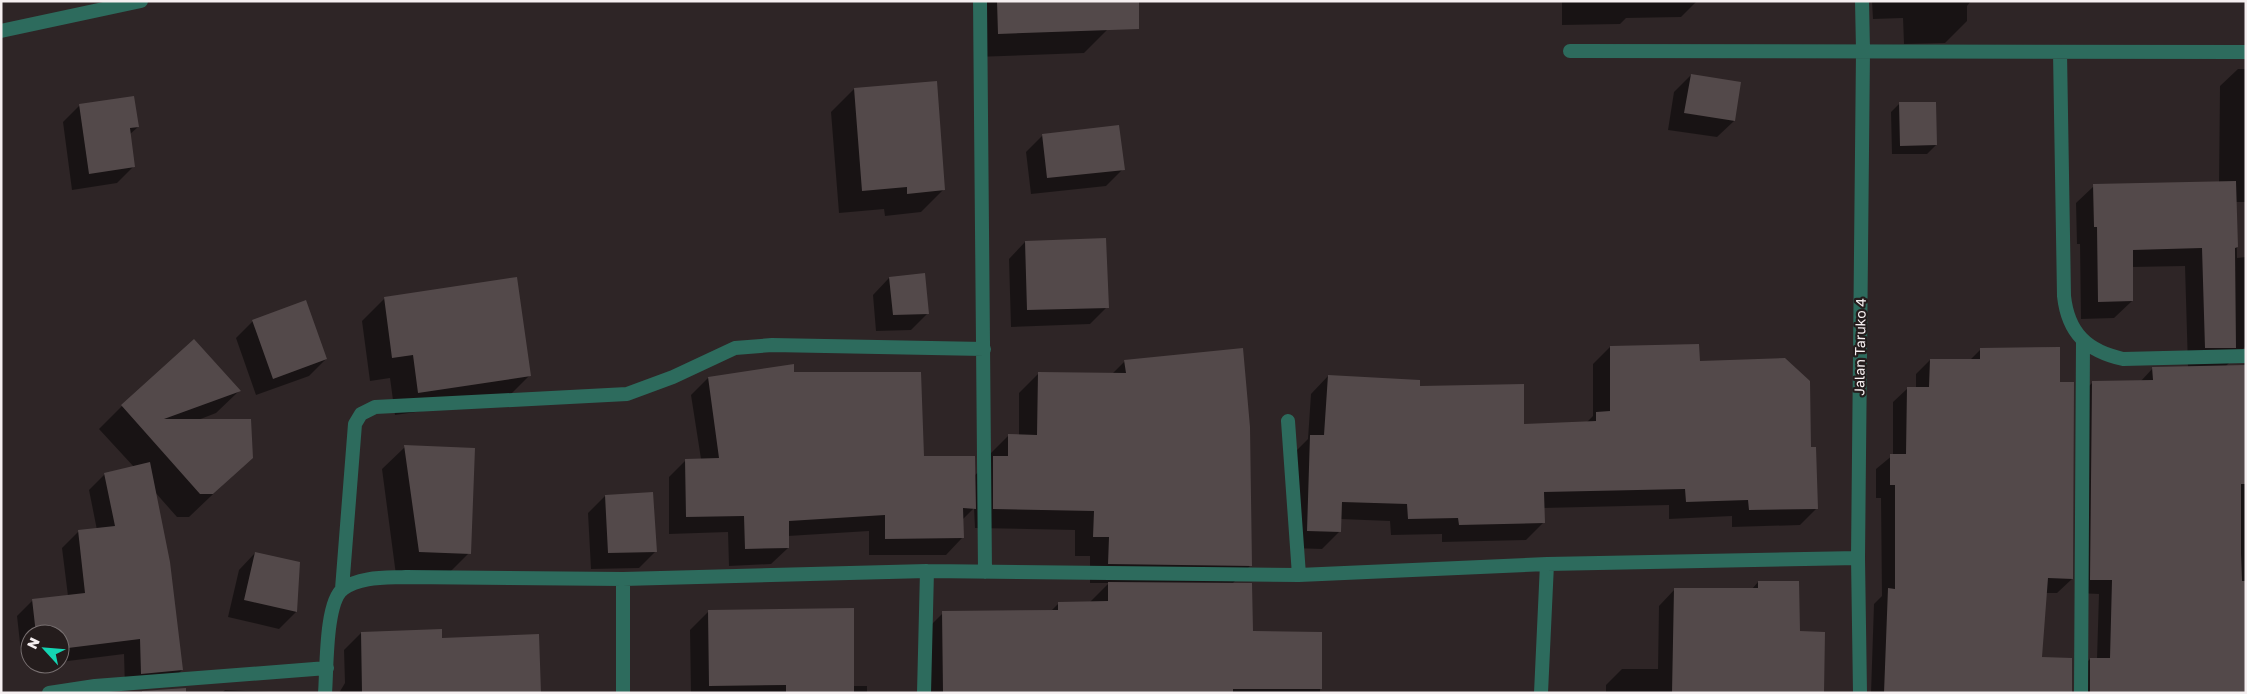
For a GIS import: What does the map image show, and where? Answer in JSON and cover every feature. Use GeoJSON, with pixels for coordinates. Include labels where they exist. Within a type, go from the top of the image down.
{"type":"FeatureCollection","features":[{"type":"Feature","properties":{"kind":"street"},"geometry":{"type":"LineString","coordinates":[[1,31],[141,1]]}},
{"type":"Feature","properties":{"kind":"street"},"geometry":{"type":"LineString","coordinates":[[980,1],[985,572]]}},
{"type":"Feature","properties":{"kind":"street","name":"Jalan Taruko 4"},"geometry":{"type":"LineString","coordinates":[[1860,693],[1858,558],[1862,1]]}},
{"type":"Feature","properties":{"kind":"street"},"geometry":{"type":"LineString","coordinates":[[1570,51],[2246,52]]}},
{"type":"Feature","properties":{"kind":"street"},"geometry":{"type":"LineString","coordinates":[[2060,52],[2064,296],[2066,313],[2083,341],[2105,355],[2123,359],[2246,356]]}},
{"type":"Feature","properties":{"kind":"street"},"geometry":{"type":"LineString","coordinates":[[2081,693],[2083,341]]}},
{"type":"Feature","properties":{"kind":"street"},"geometry":{"type":"LineString","coordinates":[[326,693],[332,606],[342,589],[355,424],[361,414],[375,407],[627,394],[673,377],[735,348],[772,345],[984,349]]}},
{"type":"Feature","properties":{"kind":"street"},"geometry":{"type":"LineString","coordinates":[[1288,421],[1299,575]]}},
{"type":"Feature","properties":{"kind":"street"},"geometry":{"type":"LineString","coordinates":[[342,589],[354,583],[374,579],[406,577],[622,579],[927,571],[1299,575],[1547,564],[1858,558]]}},
{"type":"Feature","properties":{"kind":"street"},"geometry":{"type":"LineString","coordinates":[[1541,693],[1547,564]]}},
{"type":"Feature","properties":{"kind":"street"},"geometry":{"type":"LineString","coordinates":[[924,693],[927,571]]}},
{"type":"Feature","properties":{"kind":"street"},"geometry":{"type":"LineString","coordinates":[[622,579],[624,693]]}},
{"type":"Feature","properties":{"kind":"street"},"geometry":{"type":"LineString","coordinates":[[49,693],[95,686],[327,668]]}},
{"type":"Feature","properties":{"kind":"building"},"geometry":{"type":"Polygon","coordinates":[[[997,1],[1139,1],[1139,29],[998,34],[997,1]]]}},
{"type":"Feature","properties":{"kind":"building"},"geometry":{"type":"Polygon","coordinates":[[[1691,74],[1741,82],[1735,121],[1684,113],[1691,74]]]}},
{"type":"Feature","properties":{"kind":"building"},"geometry":{"type":"Polygon","coordinates":[[[937,81],[945,190],[907,194],[907,187],[862,191],[854,88],[937,81]]]}},
{"type":"Feature","properties":{"kind":"building"},"geometry":{"type":"Polygon","coordinates":[[[134,96],[139,127],[130,128],[135,167],[89,174],[79,104],[134,96]]]}},
{"type":"Feature","properties":{"kind":"building"},"geometry":{"type":"Polygon","coordinates":[[[1899,102],[1936,102],[1937,145],[1900,146],[1899,102]]]}},
{"type":"Feature","properties":{"kind":"building"},"geometry":{"type":"Polygon","coordinates":[[[1119,125],[1125,170],[1047,178],[1042,134],[1119,125]]]}},
{"type":"Feature","properties":{"kind":"building"},"geometry":{"type":"Polygon","coordinates":[[[2236,181],[2238,247],[2235,248],[2236,348],[2205,348],[2202,248],[2133,250],[2133,301],[2098,302],[2097,227],[2094,227],[2093,184],[2236,181]]]}},
{"type":"Feature","properties":{"kind":"building"},"geometry":{"type":"Polygon","coordinates":[[[1106,238],[1109,308],[1027,310],[1025,241],[1106,238]]]}},
{"type":"Feature","properties":{"kind":"building"},"geometry":{"type":"Polygon","coordinates":[[[925,273],[929,314],[893,315],[889,277],[925,273]]]}},
{"type":"Feature","properties":{"kind":"building"},"geometry":{"type":"Polygon","coordinates":[[[517,277],[531,376],[418,393],[413,355],[392,358],[384,297],[517,277]]]}},
{"type":"Feature","properties":{"kind":"building"},"geometry":{"type":"Polygon","coordinates":[[[306,300],[327,359],[273,379],[252,320],[306,300]]]}},
{"type":"Feature","properties":{"kind":"building"},"geometry":{"type":"Polygon","coordinates":[[[194,339],[241,391],[164,419],[251,419],[253,458],[213,494],[200,494],[121,405],[194,339]]]}},
{"type":"Feature","properties":{"kind":"building"},"geometry":{"type":"Polygon","coordinates":[[[1699,344],[1700,361],[1785,358],[1810,381],[1811,447],[1816,447],[1818,509],[1749,510],[1748,500],[1686,502],[1685,489],[1544,492],[1545,523],[1459,525],[1458,518],[1408,519],[1407,504],[1342,502],[1341,532],[1307,531],[1310,435],[1324,435],[1328,375],[1420,380],[1420,386],[1524,384],[1524,424],[1596,421],[1596,412],[1610,411],[1610,346],[1699,344]]]}},
{"type":"Feature","properties":{"kind":"building"},"geometry":{"type":"Polygon","coordinates":[[[2060,347],[2060,382],[2074,382],[2073,579],[2048,578],[2042,657],[2072,658],[2072,693],[1884,693],[1888,588],[1895,589],[1895,485],[1890,485],[1890,454],[1906,454],[1907,387],[1929,387],[1930,359],[1980,359],[1980,348],[2060,347]]]}},
{"type":"Feature","properties":{"kind":"building"},"geometry":{"type":"Polygon","coordinates":[[[1243,348],[1250,427],[1252,566],[1108,564],[1109,537],[1093,537],[1094,511],[993,509],[993,456],[1008,456],[1008,434],[1037,435],[1038,372],[1126,373],[1124,360],[1243,348]]]}},
{"type":"Feature","properties":{"kind":"building"},"geometry":{"type":"Polygon","coordinates":[[[794,364],[794,372],[921,372],[924,456],[975,456],[976,509],[963,508],[964,538],[885,539],[885,515],[789,521],[789,548],[745,549],[744,516],[686,517],[685,459],[719,458],[708,377],[794,364]]]}},
{"type":"Feature","properties":{"kind":"building"},"geometry":{"type":"Polygon","coordinates":[[[2246,365],[2246,484],[2241,484],[2241,553],[2242,581],[2246,581],[2246,693],[2090,693],[2090,658],[2110,658],[2112,580],[2090,580],[2092,381],[2153,380],[2152,367],[2246,365]]]}},
{"type":"Feature","properties":{"kind":"building"},"geometry":{"type":"Polygon","coordinates":[[[404,445],[475,448],[471,554],[419,552],[404,445]]]}},
{"type":"Feature","properties":{"kind":"building"},"geometry":{"type":"Polygon","coordinates":[[[150,462],[170,562],[183,670],[141,674],[140,639],[70,648],[70,624],[35,624],[32,599],[85,593],[78,530],[115,526],[104,473],[150,462]]]}},
{"type":"Feature","properties":{"kind":"building"},"geometry":{"type":"Polygon","coordinates":[[[653,492],[657,552],[608,553],[605,495],[653,492]]]}},
{"type":"Feature","properties":{"kind":"building"},"geometry":{"type":"Polygon","coordinates":[[[255,552],[300,562],[297,612],[244,600],[255,552]]]}},
{"type":"Feature","properties":{"kind":"building"},"geometry":{"type":"Polygon","coordinates":[[[1758,581],[1799,581],[1800,631],[1825,632],[1824,693],[1672,693],[1674,588],[1758,588],[1758,581]]]}},
{"type":"Feature","properties":{"kind":"building"},"geometry":{"type":"Polygon","coordinates":[[[1108,582],[1252,583],[1253,631],[1322,632],[1322,689],[1233,689],[1233,693],[943,693],[942,611],[1058,610],[1058,602],[1108,601],[1108,582]]]}},
{"type":"Feature","properties":{"kind":"building"},"geometry":{"type":"Polygon","coordinates":[[[854,608],[854,693],[786,693],[786,685],[709,686],[708,610],[854,608]]]}},
{"type":"Feature","properties":{"kind":"building"},"geometry":{"type":"Polygon","coordinates":[[[442,629],[442,638],[539,634],[541,693],[362,693],[361,632],[442,629]]]}},
{"type":"Feature","properties":{"kind":"building"},"geometry":{"type":"Polygon","coordinates":[[[186,688],[186,693],[142,693],[142,691],[186,688]]]}}]}
